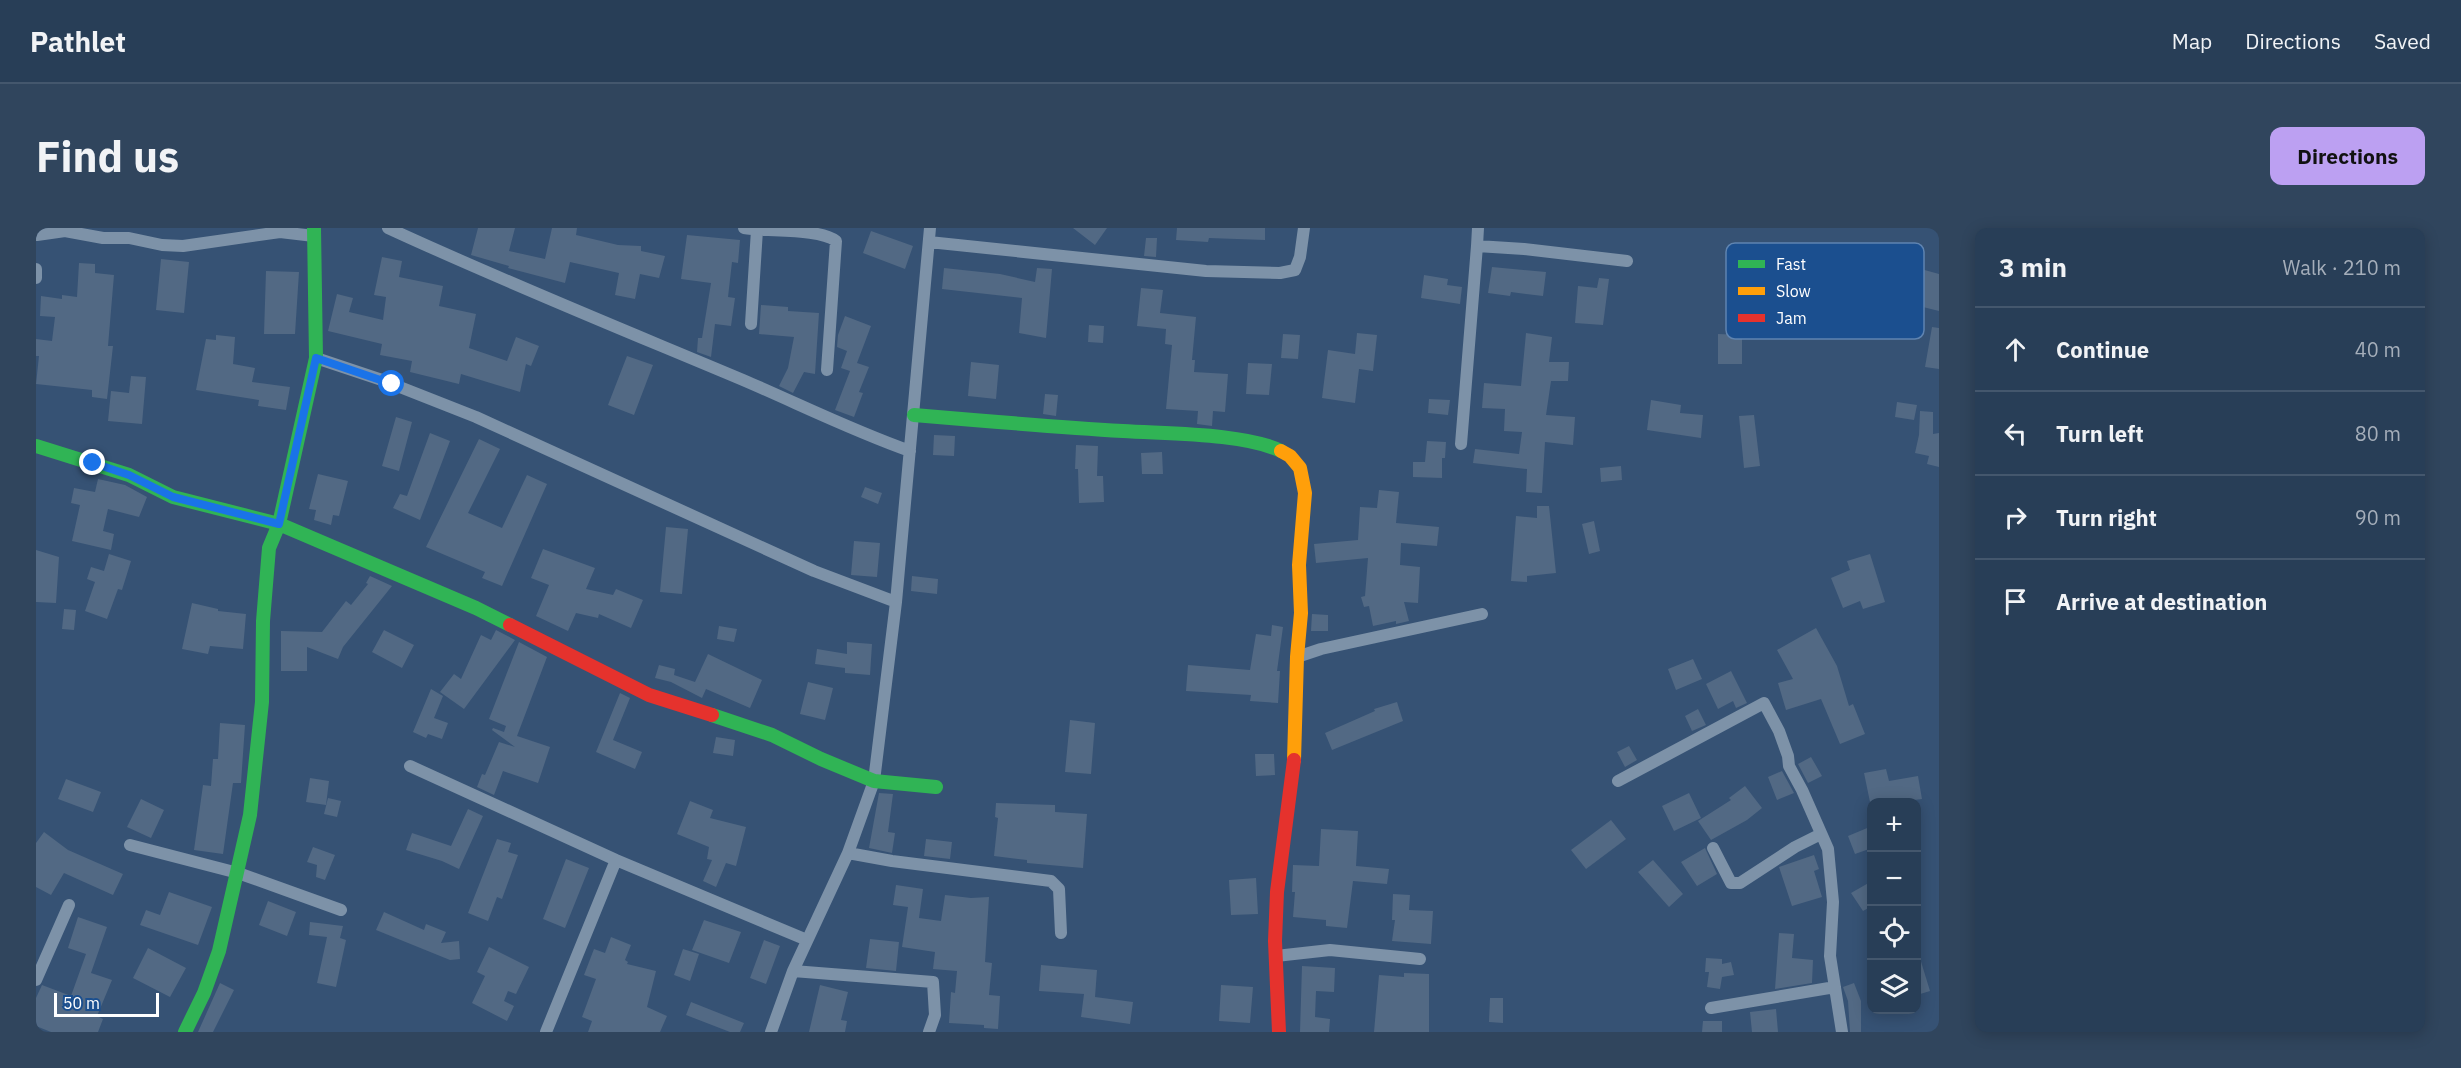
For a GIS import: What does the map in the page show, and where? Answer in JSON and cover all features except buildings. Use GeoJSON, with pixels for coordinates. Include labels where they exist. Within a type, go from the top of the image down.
{"type":"FeatureCollection","features":[{"type":"Feature","properties":{"kind":"street"},"geometry":{"type":"LineString","coordinates":[[36,240],[38,228]]}},
{"type":"Feature","properties":{"kind":"street"},"geometry":{"type":"LineString","coordinates":[[388,228],[574,310],[746,381],[874,438],[910,451]]}},
{"type":"Feature","properties":{"kind":"street"},"geometry":{"type":"LineString","coordinates":[[771,1032],[793,971],[848,853],[874,781],[896,602],[930,228]]}},
{"type":"Feature","properties":{"kind":"street"},"geometry":{"type":"LineString","coordinates":[[928,242],[1206,271],[1280,273],[1295,270],[1300,257],[1304,228]]}},
{"type":"Feature","properties":{"kind":"street"},"geometry":{"type":"LineString","coordinates":[[1461,444],[1478,228]]}},
{"type":"Feature","properties":{"kind":"street"},"geometry":{"type":"LineString","coordinates":[[751,324],[751,229],[831,236],[836,241],[826,370]]}},
{"type":"Feature","properties":{"kind":"street"},"geometry":{"type":"LineString","coordinates":[[37,235],[65,231],[103,238],[129,238],[162,245],[183,246],[280,232],[314,232],[316,358],[279,524],[269,548],[263,621],[262,702],[250,815],[219,951],[204,993],[185,1032]]}},
{"type":"Feature","properties":{"kind":"street"},"geometry":{"type":"LineString","coordinates":[[1477,246],[1627,261]]}},
{"type":"Feature","properties":{"kind":"street"},"geometry":{"type":"LineString","coordinates":[[36,269],[36,278]]}},
{"type":"Feature","properties":{"kind":"street"},"geometry":{"type":"LineString","coordinates":[[316,358],[382,380],[476,417],[814,571],[896,602]]}},
{"type":"Feature","properties":{"kind":"street"},"geometry":{"type":"LineString","coordinates":[[914,415],[1040,426],[1203,436],[1266,444],[1290,456],[1300,468],[1305,493],[1299,565],[1301,613],[1297,657],[1294,767],[1277,892],[1276,956],[1279,1032]]}},
{"type":"Feature","properties":{"kind":"street"},"geometry":{"type":"LineString","coordinates":[[36,446],[129,475],[173,497],[279,524],[476,608],[649,695],[772,735],[874,781],[936,787]]}},
{"type":"Feature","properties":{"kind":"street"},"geometry":{"type":"LineString","coordinates":[[1297,657],[1322,649],[1482,614]]}},
{"type":"Feature","properties":{"kind":"street"},"geometry":{"type":"LineString","coordinates":[[1618,781],[1764,703],[1779,731],[1789,766],[1828,849],[1833,903],[1830,956],[1842,1032]]}},
{"type":"Feature","properties":{"kind":"street"},"geometry":{"type":"LineString","coordinates":[[410,766],[616,860],[807,940]]}},
{"type":"Feature","properties":{"kind":"street"},"geometry":{"type":"LineString","coordinates":[[1713,848],[1731,883],[1740,883],[1795,847],[1821,834]]}},
{"type":"Feature","properties":{"kind":"street"},"geometry":{"type":"LineString","coordinates":[[130,845],[238,873],[340,910]]}},
{"type":"Feature","properties":{"kind":"street"},"geometry":{"type":"LineString","coordinates":[[848,853],[892,861],[1051,881],[1059,889],[1061,933]]}},
{"type":"Feature","properties":{"kind":"street"},"geometry":{"type":"LineString","coordinates":[[546,1032],[616,860]]}},
{"type":"Feature","properties":{"kind":"street"},"geometry":{"type":"LineString","coordinates":[[36,981],[69,905]]}},
{"type":"Feature","properties":{"kind":"street"},"geometry":{"type":"LineString","coordinates":[[1276,956],[1330,950],[1420,958]]}},
{"type":"Feature","properties":{"kind":"street"},"geometry":{"type":"LineString","coordinates":[[793,971],[933,982],[935,1015],[929,1032]]}},
{"type":"Feature","properties":{"kind":"street"},"geometry":{"type":"LineString","coordinates":[[1711,1008],[1835,987]]}},
{"type":"Feature","properties":{"kind":"traffic: fast"},"geometry":{"type":"LineString","coordinates":[[185,1032],[204,993],[219,951],[250,815],[262,702],[263,621],[269,548],[279,524],[316,358],[314,228]]}},
{"type":"Feature","properties":{"kind":"traffic: fast"},"geometry":{"type":"LineString","coordinates":[[914,415],[1071,428],[1205,435],[1247,441],[1281,451]]}},
{"type":"Feature","properties":{"kind":"traffic: fast"},"geometry":{"type":"LineString","coordinates":[[36,446],[129,475],[173,497],[279,524],[476,608],[510,625]]}},
{"type":"Feature","properties":{"kind":"traffic: fast"},"geometry":{"type":"LineString","coordinates":[[712,715],[772,735],[874,781],[936,787]]}},
{"type":"Feature","properties":{"kind":"traffic: slow"},"geometry":{"type":"LineString","coordinates":[[1281,451],[1290,456],[1300,468],[1305,493],[1299,565],[1301,613],[1297,657],[1294,760]]}},
{"type":"Feature","properties":{"kind":"traffic: jam"},"geometry":{"type":"LineString","coordinates":[[510,625],[649,695],[712,715]]}},
{"type":"Feature","properties":{"kind":"traffic: jam"},"geometry":{"type":"LineString","coordinates":[[1279,1032],[1275,941],[1277,892],[1294,760]]}},
{"type":"Feature","properties":{"kind":"route"},"geometry":{"type":"LineString","coordinates":[[93,463],[129,475],[173,497],[220,507],[279,524],[316,358],[392,384]]}}]}
